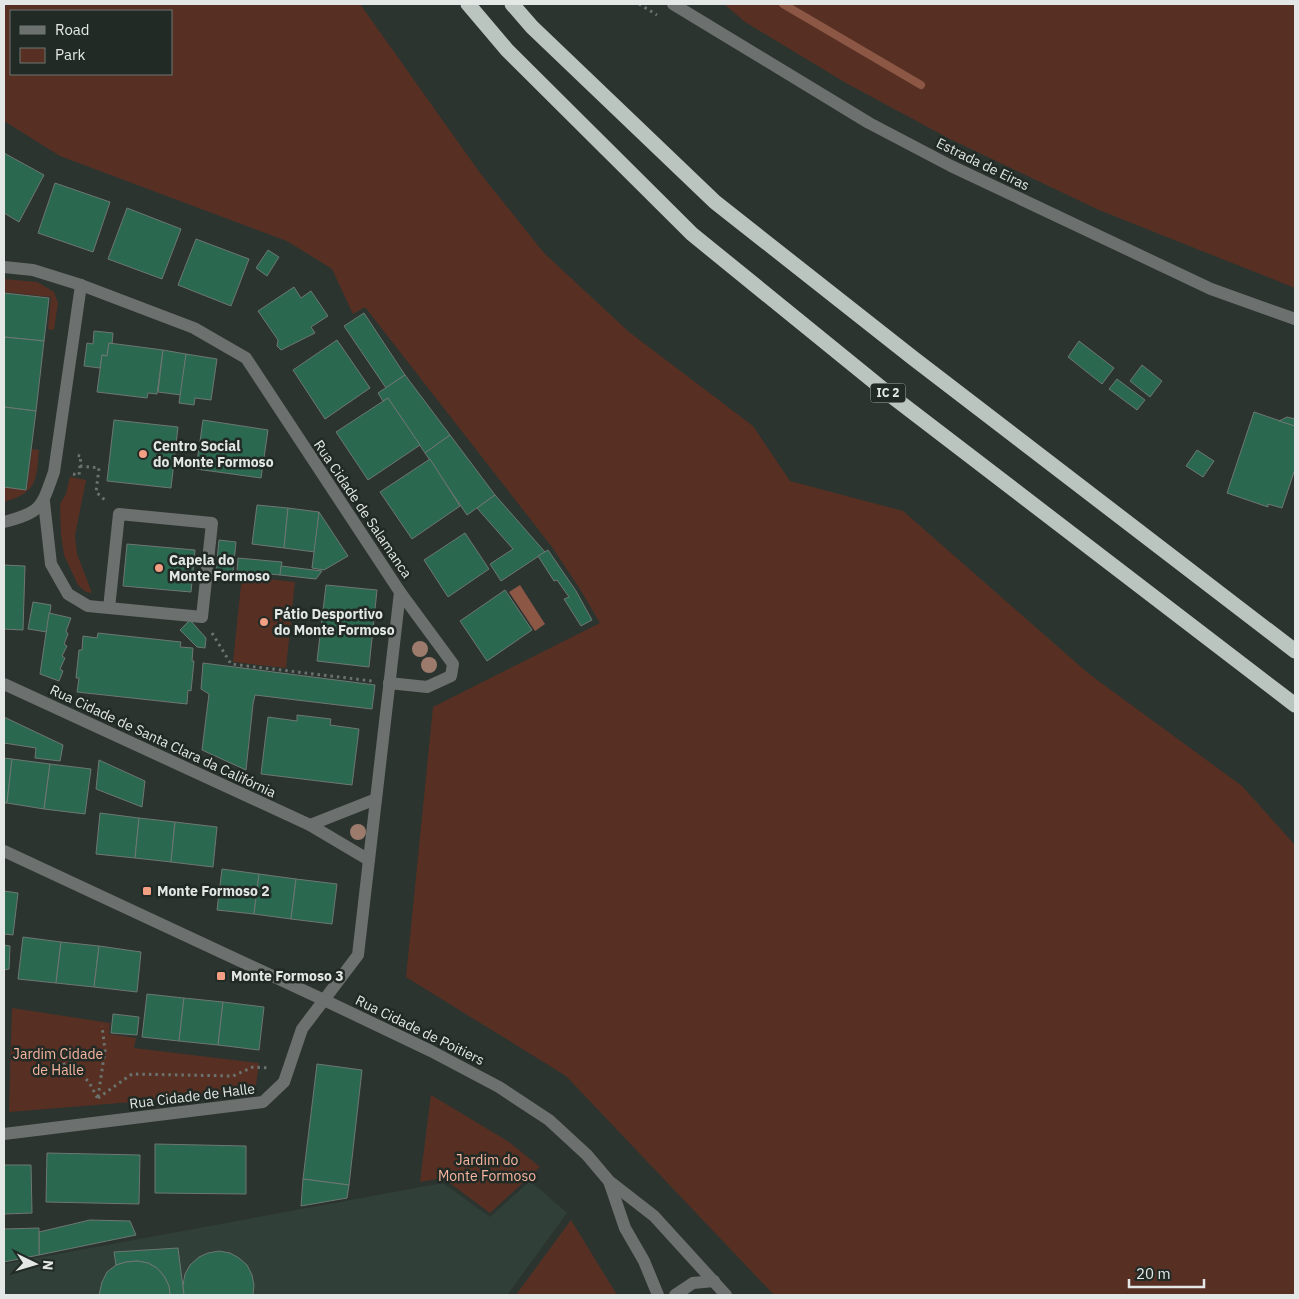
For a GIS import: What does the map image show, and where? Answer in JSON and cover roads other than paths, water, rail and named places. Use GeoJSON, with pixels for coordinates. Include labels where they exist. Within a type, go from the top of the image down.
{"type":"FeatureCollection","features":[{"type":"Feature","properties":{"kind":"highway","name":"IC 2"},"geometry":{"type":"LineString","coordinates":[[468,4],[507,50],[692,234],[889,394],[1295,705]]}},
{"type":"Feature","properties":{"kind":"highway"},"geometry":{"type":"LineString","coordinates":[[512,4],[532,27],[715,202],[912,358],[1295,651]]}},
{"type":"Feature","properties":{"kind":"street","name":"Estrada de Eiras"},"geometry":{"type":"LineString","coordinates":[[673,4],[869,124],[951,166],[1211,288],[1295,319]]}},
{"type":"Feature","properties":{"kind":"street","name":"Rua Cidade de Salamanca"},"geometry":{"type":"LineString","coordinates":[[4,267],[33,270],[82,285],[194,328],[246,358],[400,592],[358,956],[324,1000]]}},
{"type":"Feature","properties":{"kind":"street"},"geometry":{"type":"LineString","coordinates":[[82,285],[54,472],[44,502],[51,564],[68,594],[88,606],[202,617],[212,523],[119,514],[109,608]]}},
{"type":"Feature","properties":{"kind":"street"},"geometry":{"type":"LineString","coordinates":[[4,522],[29,515],[44,502]]}},
{"type":"Feature","properties":{"kind":"street"},"geometry":{"type":"LineString","coordinates":[[389,683],[427,687],[450,676],[453,664],[400,592]]}},
{"type":"Feature","properties":{"kind":"street","name":"Rua Cidade de Santa Clara da Califórnia"},"geometry":{"type":"LineString","coordinates":[[4,684],[310,825],[369,860]]}},
{"type":"Feature","properties":{"kind":"street"},"geometry":{"type":"LineString","coordinates":[[310,825],[376,799]]}},
{"type":"Feature","properties":{"kind":"street","name":"Rua Cidade de Poitiers"},"geometry":{"type":"LineString","coordinates":[[4,851],[431,1051],[499,1087],[549,1120],[587,1154],[610,1180]]}},
{"type":"Feature","properties":{"kind":"street","name":"Rua Cidade de Halle"},"geometry":{"type":"LineString","coordinates":[[4,1134],[263,1102],[284,1082],[302,1029],[324,1000]]}},
{"type":"Feature","properties":{"kind":"street"},"geometry":{"type":"LineString","coordinates":[[610,1180],[654,1216],[726,1295]]}},
{"type":"Feature","properties":{"kind":"street"},"geometry":{"type":"LineString","coordinates":[[610,1180],[625,1228],[644,1261],[658,1295]]}},
{"type":"Feature","properties":{"kind":"street"},"geometry":{"type":"LineString","coordinates":[[675,1295],[693,1283],[714,1281]]}},
{"type":"Feature","properties":{"kind":"waterway"},"geometry":{"type":"LineString","coordinates":[[783,4],[921,85]]}},
{"type":"Feature","properties":{"kind":"place","name":"Centro Social do Monte Formoso"},"geometry":{"type":"Point","coordinates":[143,454]}},
{"type":"Feature","properties":{"kind":"place","name":"Capela do Monte Formoso"},"geometry":{"type":"Point","coordinates":[159,568]}},
{"type":"Feature","properties":{"kind":"place","name":"Pátio Desportivo do Monte Formoso"},"geometry":{"type":"Point","coordinates":[264,622]}},
{"type":"Feature","properties":{"kind":"place","name":"Monte Formoso 2"},"geometry":{"type":"Point","coordinates":[147,891]}},
{"type":"Feature","properties":{"kind":"place","name":"Monte Formoso 3"},"geometry":{"type":"Point","coordinates":[221,976]}},
{"type":"Feature","properties":{"kind":"park label","name":"Jardim Cidade de Halle"},"geometry":{"type":"Point","coordinates":[58,1062]}},
{"type":"Feature","properties":{"kind":"park label","name":"Jardim do Monte Formoso"},"geometry":{"type":"Point","coordinates":[487,1168]}}]}
